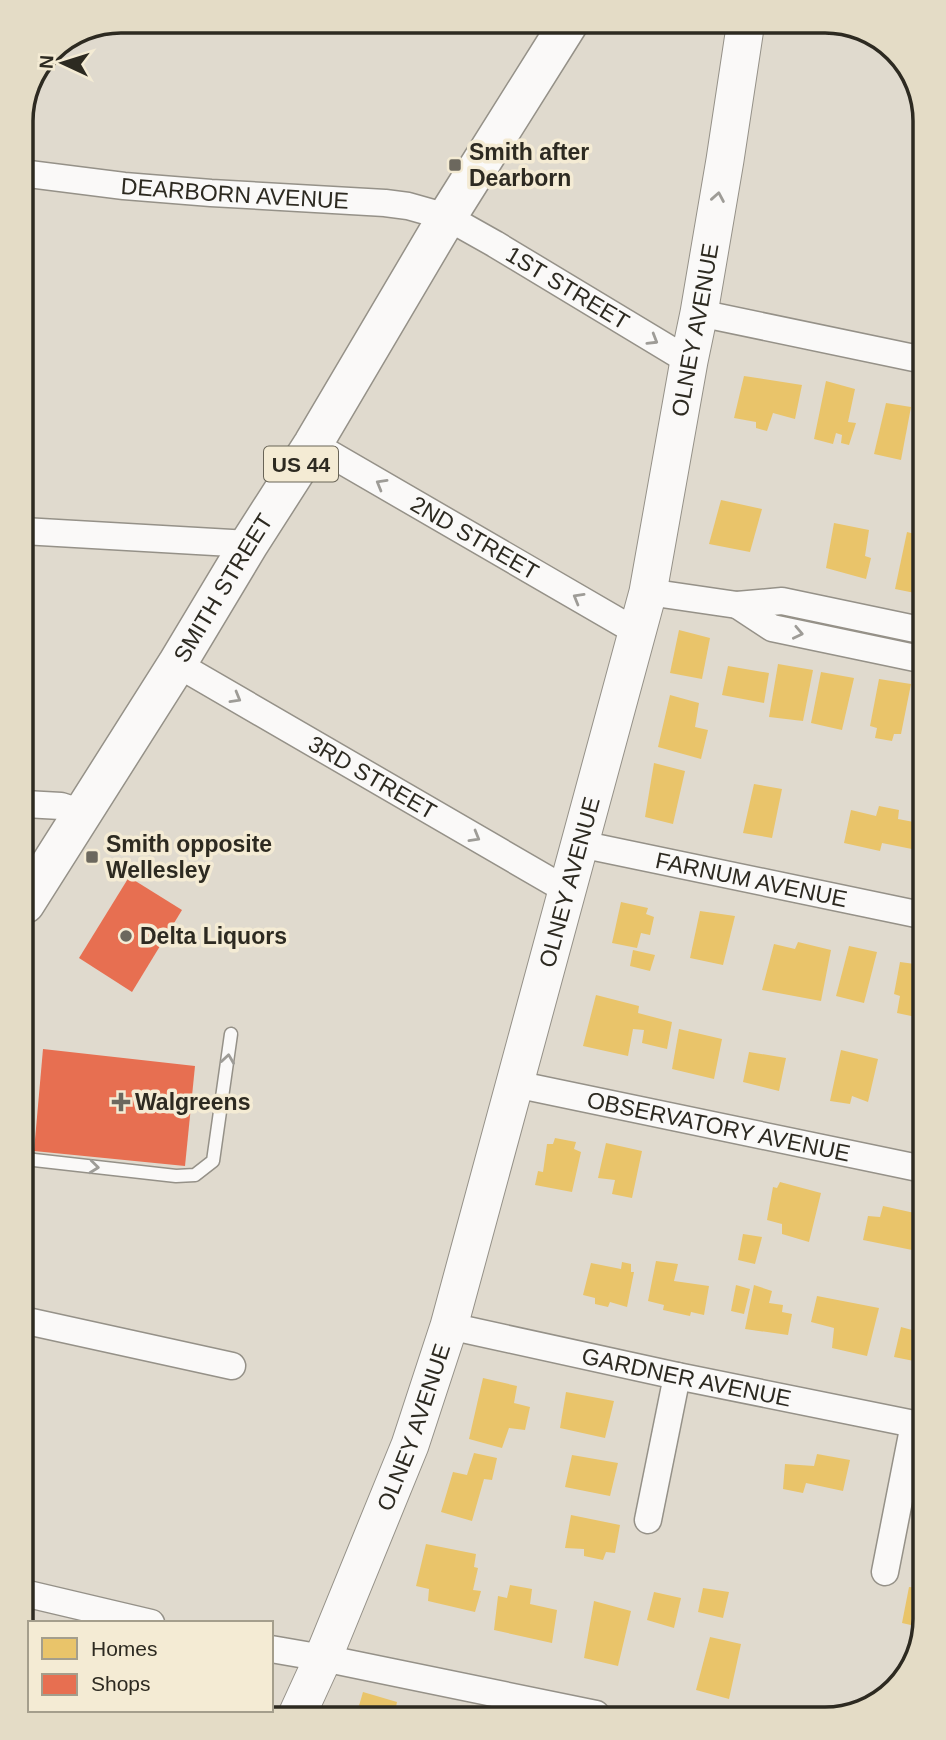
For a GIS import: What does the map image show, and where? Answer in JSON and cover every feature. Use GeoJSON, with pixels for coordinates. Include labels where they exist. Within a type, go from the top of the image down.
{"type":"FeatureCollection","features":[{"type":"Feature","properties":{"kind":"main road","name":"SMITH STREET"},"geometry":{"type":"LineString","coordinates":[[33,891],[313,444],[447,217],[562,33]]}},
{"type":"Feature","properties":{"kind":"street","name":"OLNEY AVENUE"},"geometry":{"type":"LineString","coordinates":[[301,1707],[410,1445],[449,1326],[648,592],[699,313],[744,33]]}},
{"type":"Feature","properties":{"kind":"street","name":"DEARBORN AVENUE"},"geometry":{"type":"LineString","coordinates":[[33,174],[124,186],[385,203],[408,206],[447,217]]}},
{"type":"Feature","properties":{"kind":"street","name":"1ST STREET"},"geometry":{"type":"LineString","coordinates":[[447,217],[689,361]]}},
{"type":"Feature","properties":{"kind":"street"},"geometry":{"type":"LineString","coordinates":[[699,313],[913,358]]}},
{"type":"Feature","properties":{"kind":"street","name":"2ND STREET"},"geometry":{"type":"LineString","coordinates":[[313,444],[637,632]]}},
{"type":"Feature","properties":{"kind":"street"},"geometry":{"type":"LineString","coordinates":[[33,532],[250,544]]}},
{"type":"Feature","properties":{"kind":"street"},"geometry":{"type":"LineString","coordinates":[[648,592],[737,605],[782,601],[913,629]]}},
{"type":"Feature","properties":{"kind":"street"},"geometry":{"type":"LineString","coordinates":[[737,605],[772,628],[913,658]]}},
{"type":"Feature","properties":{"kind":"street","name":"3RD STREET"},"geometry":{"type":"LineString","coordinates":[[177,664],[568,891]]}},
{"type":"Feature","properties":{"kind":"street"},"geometry":{"type":"LineString","coordinates":[[33,804],[61,806],[83,813]]}},
{"type":"Feature","properties":{"kind":"street","name":"FARNUM AVENUE"},"geometry":{"type":"LineString","coordinates":[[580,844],[913,913]]}},
{"type":"Feature","properties":{"kind":"street","name":"OBSERVATORY AVENUE"},"geometry":{"type":"LineString","coordinates":[[514,1084],[913,1167]]}},
{"type":"Feature","properties":{"kind":"street"},"geometry":{"type":"LineString","coordinates":[[33,1322],[232,1366]]}},
{"type":"Feature","properties":{"kind":"street","name":"GARDNER AVENUE"},"geometry":{"type":"LineString","coordinates":[[449,1326],[913,1424]]}},
{"type":"Feature","properties":{"kind":"street"},"geometry":{"type":"LineString","coordinates":[[648,1520],[677,1376]]}},
{"type":"Feature","properties":{"kind":"street"},"geometry":{"type":"LineString","coordinates":[[884,1572],[913,1450]]}},
{"type":"Feature","properties":{"kind":"street"},"geometry":{"type":"LineString","coordinates":[[33,1596],[82,1615],[134,1621]]}},
{"type":"Feature","properties":{"kind":"street"},"geometry":{"type":"LineString","coordinates":[[273,1649],[562,1707]]}},
{"type":"Feature","properties":{"kind":"lane"},"geometry":{"type":"LineString","coordinates":[[33,1160],[176,1176],[195,1175],[213,1161],[231,1034]]}},
{"type":"Feature","properties":{"kind":"building: Homes"},"geometry":{"type":"Polygon","coordinates":[[[744,376],[802,385],[795,419],[773,413],[767,431],[756,428],[756,422],[734,418],[744,376]]]}},
{"type":"Feature","properties":{"kind":"building: Homes"},"geometry":{"type":"Polygon","coordinates":[[[826,381],[855,389],[848,422],[856,423],[849,445],[841,443],[842,435],[836,433],[833,444],[814,439],[826,381]]]}},
{"type":"Feature","properties":{"kind":"building: Homes"},"geometry":{"type":"Polygon","coordinates":[[[886,403],[911,407],[901,460],[874,454],[886,403]]]}},
{"type":"Feature","properties":{"kind":"building: Homes"},"geometry":{"type":"Polygon","coordinates":[[[721,500],[762,509],[750,552],[709,544],[721,500]]]}},
{"type":"Feature","properties":{"kind":"building: Homes"},"geometry":{"type":"Polygon","coordinates":[[[834,523],[869,530],[865,556],[871,558],[866,579],[826,568],[834,523]]]}},
{"type":"Feature","properties":{"kind":"building: Homes"},"geometry":{"type":"Polygon","coordinates":[[[907,532],[913,534],[913,593],[895,589],[907,532]]]}},
{"type":"Feature","properties":{"kind":"building: Homes"},"geometry":{"type":"Polygon","coordinates":[[[679,630],[710,638],[702,679],[670,673],[679,630]]]}},
{"type":"Feature","properties":{"kind":"building: Homes"},"geometry":{"type":"Polygon","coordinates":[[[778,664],[813,670],[803,721],[769,717],[778,664]]]}},
{"type":"Feature","properties":{"kind":"building: Homes"},"geometry":{"type":"Polygon","coordinates":[[[728,666],[769,673],[764,703],[722,695],[728,666]]]}},
{"type":"Feature","properties":{"kind":"building: Homes"},"geometry":{"type":"Polygon","coordinates":[[[821,672],[854,678],[842,730],[811,723],[821,672]]]}},
{"type":"Feature","properties":{"kind":"building: Homes"},"geometry":{"type":"Polygon","coordinates":[[[879,679],[911,684],[901,734],[894,734],[892,741],[875,738],[877,728],[870,726],[879,679]]]}},
{"type":"Feature","properties":{"kind":"building: Homes"},"geometry":{"type":"Polygon","coordinates":[[[670,695],[699,703],[695,727],[708,730],[701,759],[658,747],[670,695]]]}},
{"type":"Feature","properties":{"kind":"building: Homes"},"geometry":{"type":"Polygon","coordinates":[[[654,763],[685,771],[673,824],[645,817],[654,763]]]}},
{"type":"Feature","properties":{"kind":"building: Homes"},"geometry":{"type":"Polygon","coordinates":[[[754,784],[782,789],[772,838],[743,833],[754,784]]]}},
{"type":"Feature","properties":{"kind":"building: Homes"},"geometry":{"type":"Polygon","coordinates":[[[879,806],[899,810],[898,819],[913,822],[912,849],[882,843],[880,851],[844,843],[851,810],[876,816],[879,806]]]}},
{"type":"Feature","properties":{"kind":"building: Homes"},"geometry":{"type":"Polygon","coordinates":[[[621,902],[648,908],[646,914],[654,917],[650,935],[641,933],[637,948],[612,943],[621,902]]]}},
{"type":"Feature","properties":{"kind":"building: Homes"},"geometry":{"type":"Polygon","coordinates":[[[700,911],[735,916],[723,965],[690,958],[700,911]]]}},
{"type":"Feature","properties":{"kind":"building: Homes"},"geometry":{"type":"Polygon","coordinates":[[[798,942],[831,950],[821,1001],[762,990],[774,944],[795,949],[798,942]]]}},
{"type":"Feature","properties":{"kind":"building: Homes"},"geometry":{"type":"Polygon","coordinates":[[[849,946],[877,952],[864,1003],[836,996],[849,946]]]}},
{"type":"Feature","properties":{"kind":"building: Homes"},"geometry":{"type":"Polygon","coordinates":[[[633,950],[655,955],[650,971],[630,966],[633,950]]]}},
{"type":"Feature","properties":{"kind":"building: Homes"},"geometry":{"type":"Polygon","coordinates":[[[900,962],[913,964],[913,1016],[897,1013],[900,996],[894,994],[900,962]]]}},
{"type":"Feature","properties":{"kind":"building: Homes"},"geometry":{"type":"Polygon","coordinates":[[[596,995],[639,1006],[638,1013],[672,1022],[667,1049],[642,1043],[644,1030],[633,1029],[628,1056],[583,1046],[596,995]]]}},
{"type":"Feature","properties":{"kind":"building: Homes"},"geometry":{"type":"Polygon","coordinates":[[[679,1029],[722,1039],[714,1079],[672,1069],[679,1029]]]}},
{"type":"Feature","properties":{"kind":"building: Homes"},"geometry":{"type":"Polygon","coordinates":[[[841,1050],[878,1059],[868,1102],[852,1096],[850,1104],[830,1101],[841,1050]]]}},
{"type":"Feature","properties":{"kind":"building: Homes"},"geometry":{"type":"Polygon","coordinates":[[[749,1052],[786,1058],[779,1091],[743,1082],[749,1052]]]}},
{"type":"Feature","properties":{"kind":"building: Homes"},"geometry":{"type":"Polygon","coordinates":[[[555,1138],[576,1142],[574,1149],[581,1152],[572,1192],[535,1185],[538,1171],[543,1172],[547,1144],[553,1144],[555,1138]]]}},
{"type":"Feature","properties":{"kind":"building: Homes"},"geometry":{"type":"Polygon","coordinates":[[[606,1143],[642,1151],[632,1198],[612,1194],[615,1180],[598,1178],[606,1143]]]}},
{"type":"Feature","properties":{"kind":"building: Homes"},"geometry":{"type":"Polygon","coordinates":[[[780,1182],[821,1193],[809,1242],[782,1234],[782,1224],[767,1220],[773,1187],[777,1188],[780,1182]]]}},
{"type":"Feature","properties":{"kind":"building: Homes"},"geometry":{"type":"Polygon","coordinates":[[[883,1206],[913,1213],[913,1250],[863,1240],[868,1216],[880,1217],[883,1206]]]}},
{"type":"Feature","properties":{"kind":"building: Homes"},"geometry":{"type":"Polygon","coordinates":[[[743,1234],[762,1237],[755,1264],[738,1260],[743,1234]]]}},
{"type":"Feature","properties":{"kind":"building: Homes"},"geometry":{"type":"Polygon","coordinates":[[[656,1261],[678,1264],[674,1281],[709,1286],[704,1315],[691,1312],[690,1316],[663,1310],[664,1305],[648,1301],[656,1261]]]}},
{"type":"Feature","properties":{"kind":"building: Homes"},"geometry":{"type":"Polygon","coordinates":[[[622,1262],[631,1264],[631,1272],[634,1272],[627,1307],[610,1302],[608,1307],[595,1304],[595,1298],[583,1295],[591,1263],[621,1269],[622,1262]]]}},
{"type":"Feature","properties":{"kind":"building: Homes"},"geometry":{"type":"Polygon","coordinates":[[[736,1285],[750,1289],[744,1314],[731,1311],[736,1285]]]}},
{"type":"Feature","properties":{"kind":"building: Homes"},"geometry":{"type":"Polygon","coordinates":[[[754,1285],[772,1291],[769,1303],[783,1305],[782,1312],[792,1314],[788,1335],[745,1329],[754,1285]]]}},
{"type":"Feature","properties":{"kind":"building: Homes"},"geometry":{"type":"Polygon","coordinates":[[[817,1296],[879,1308],[867,1356],[832,1348],[834,1328],[811,1322],[817,1296]]]}},
{"type":"Feature","properties":{"kind":"building: Homes"},"geometry":{"type":"Polygon","coordinates":[[[901,1327],[913,1330],[913,1361],[894,1357],[901,1327]]]}},
{"type":"Feature","properties":{"kind":"building: Homes"},"geometry":{"type":"Polygon","coordinates":[[[483,1378],[517,1386],[514,1403],[530,1407],[525,1430],[509,1428],[502,1448],[469,1439],[483,1378]]]}},
{"type":"Feature","properties":{"kind":"building: Homes"},"geometry":{"type":"Polygon","coordinates":[[[566,1392],[614,1401],[605,1438],[560,1428],[566,1392]]]}},
{"type":"Feature","properties":{"kind":"building: Homes"},"geometry":{"type":"Polygon","coordinates":[[[474,1453],[497,1458],[492,1480],[484,1479],[472,1521],[441,1512],[453,1472],[467,1475],[474,1453]]]}},
{"type":"Feature","properties":{"kind":"building: Homes"},"geometry":{"type":"Polygon","coordinates":[[[817,1454],[850,1460],[843,1491],[806,1483],[803,1493],[783,1489],[785,1464],[814,1466],[817,1454]]]}},
{"type":"Feature","properties":{"kind":"building: Homes"},"geometry":{"type":"Polygon","coordinates":[[[572,1455],[618,1463],[610,1496],[565,1487],[572,1455]]]}},
{"type":"Feature","properties":{"kind":"building: Homes"},"geometry":{"type":"Polygon","coordinates":[[[571,1515],[620,1525],[615,1553],[606,1552],[603,1560],[584,1556],[584,1549],[565,1548],[571,1515]]]}},
{"type":"Feature","properties":{"kind":"building: Homes"},"geometry":{"type":"Polygon","coordinates":[[[426,1544],[476,1554],[474,1567],[478,1568],[473,1590],[481,1591],[475,1612],[428,1601],[429,1589],[416,1586],[426,1544]]]}},
{"type":"Feature","properties":{"kind":"building: Homes"},"geometry":{"type":"Polygon","coordinates":[[[510,1585],[532,1589],[530,1604],[557,1610],[552,1643],[494,1630],[498,1596],[507,1598],[510,1585]]]}},
{"type":"Feature","properties":{"kind":"building: Homes"},"geometry":{"type":"Polygon","coordinates":[[[909,1587],[913,1587],[912,1625],[902,1623],[909,1587]]]}},
{"type":"Feature","properties":{"kind":"building: Homes"},"geometry":{"type":"Polygon","coordinates":[[[703,1588],[729,1592],[723,1618],[698,1612],[703,1588]]]}},
{"type":"Feature","properties":{"kind":"building: Homes"},"geometry":{"type":"Polygon","coordinates":[[[654,1592],[681,1598],[674,1628],[647,1620],[654,1592]]]}},
{"type":"Feature","properties":{"kind":"building: Homes"},"geometry":{"type":"Polygon","coordinates":[[[594,1601],[631,1611],[618,1666],[584,1658],[594,1601]]]}},
{"type":"Feature","properties":{"kind":"building: Homes"},"geometry":{"type":"Polygon","coordinates":[[[710,1637],[741,1644],[729,1699],[696,1690],[710,1637]]]}},
{"type":"Feature","properties":{"kind":"building: Homes"},"geometry":{"type":"Polygon","coordinates":[[[363,1692],[397,1702],[396,1707],[359,1707],[363,1692]]]}},
{"type":"Feature","properties":{"kind":"building: Shops"},"geometry":{"type":"Polygon","coordinates":[[[129,877],[182,910],[132,992],[79,958],[129,877]]]}},
{"type":"Feature","properties":{"kind":"building: Shops"},"geometry":{"type":"Polygon","coordinates":[[[43,1049],[195,1066],[185,1166],[34,1151],[43,1049]]]}},
{"type":"Feature","properties":{"kind":"place","name":"Smith after Dearborn"},"geometry":{"type":"Point","coordinates":[455,165]}},
{"type":"Feature","properties":{"kind":"place","name":"Smith opposite Wellesley"},"geometry":{"type":"Point","coordinates":[92,857]}},
{"type":"Feature","properties":{"kind":"place","name":"Delta Liquors"},"geometry":{"type":"Point","coordinates":[126,936]}},
{"type":"Feature","properties":{"kind":"place","name":"Walgreens"},"geometry":{"type":"Point","coordinates":[121,1102]}}]}
